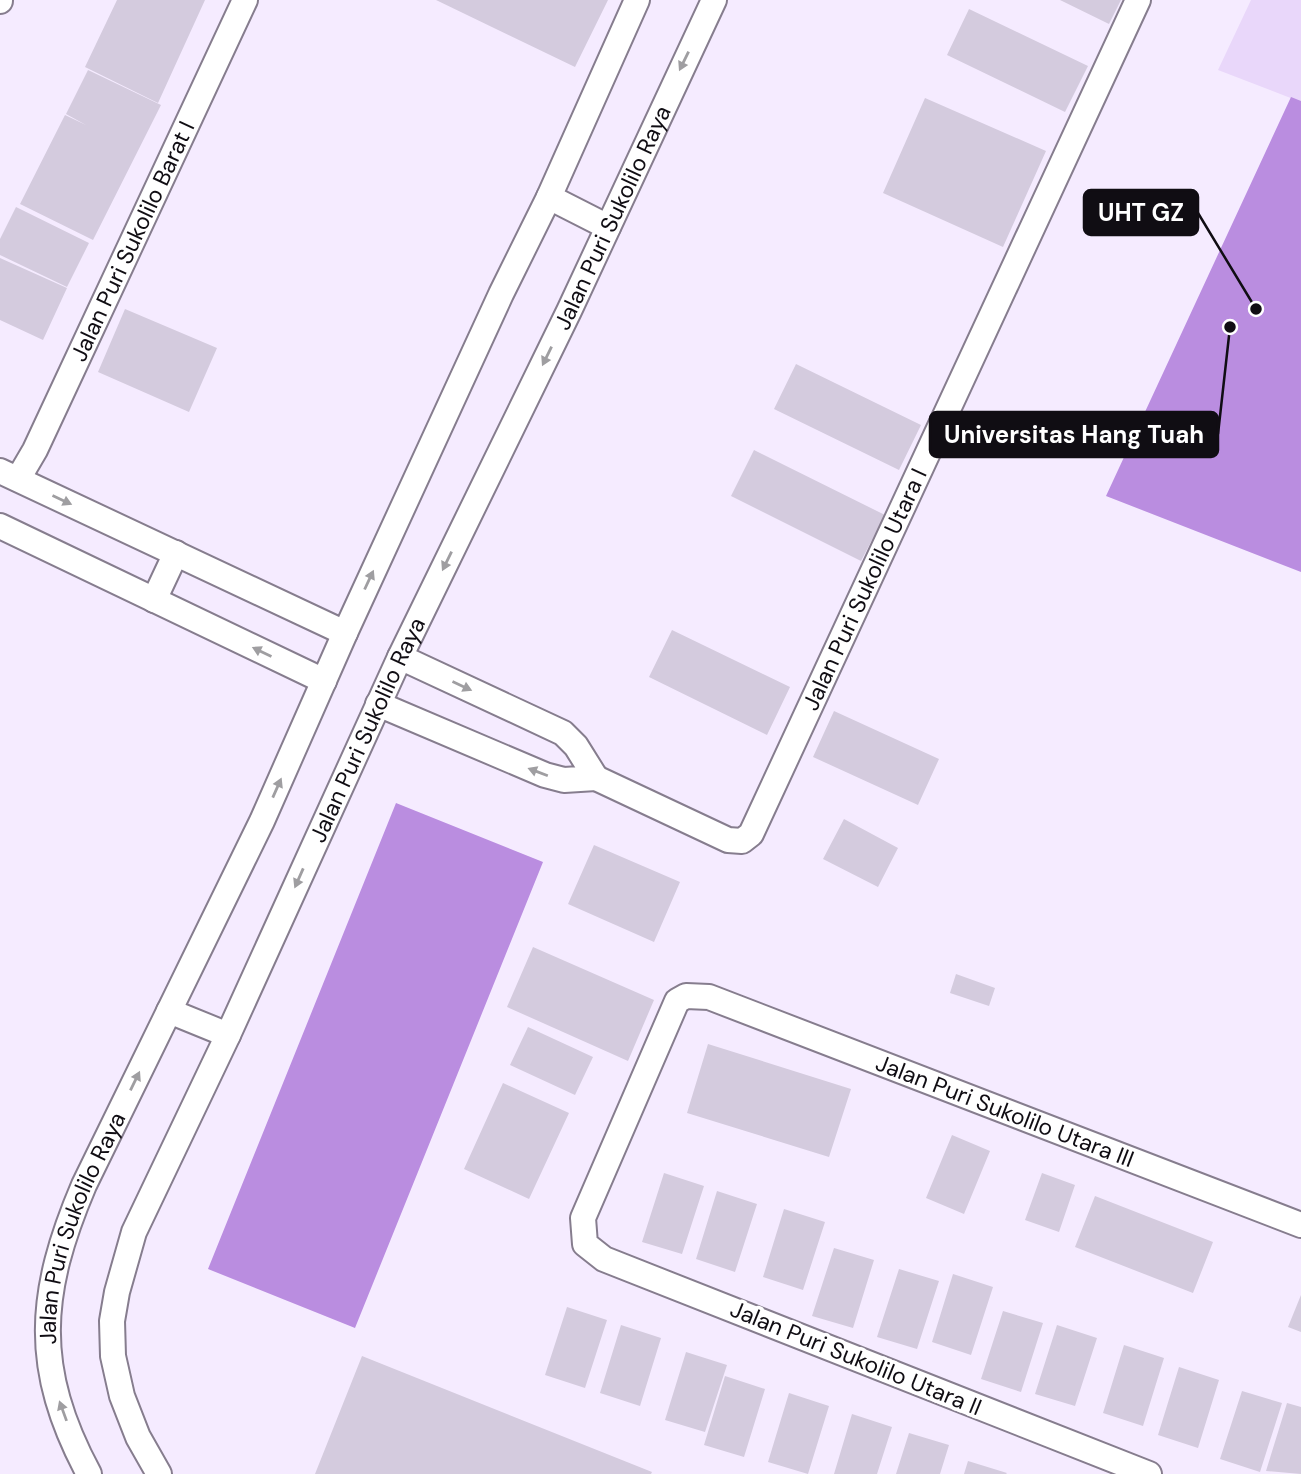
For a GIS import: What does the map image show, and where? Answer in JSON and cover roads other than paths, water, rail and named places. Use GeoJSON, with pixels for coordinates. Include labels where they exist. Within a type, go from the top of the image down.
{"type":"FeatureCollection","features":[{"type":"Feature","properties":{"kind":"street","name":"Jalan Puri Sukolilo Barat I"},"geometry":{"type":"LineString","coordinates":[[9,475],[35,450],[245,0]]}},
{"type":"Feature","properties":{"kind":"street","name":"Jalan Puri Sukolilo Raya"},"geometry":{"type":"LineString","coordinates":[[89,1474],[60,1405],[49,1363],[50,1286],[61,1238],[83,1185],[262,821],[345,633],[501,294],[549,197],[637,0]]}},
{"type":"Feature","properties":{"kind":"street","name":"Jalan Puri Sukolilo Raya"},"geometry":{"type":"LineString","coordinates":[[159,1474],[138,1437],[122,1396],[113,1356],[112,1321],[117,1292],[134,1232],[228,1035],[400,657],[608,227],[714,0]]}},
{"type":"Feature","properties":{"kind":"street","name":"Jalan Puri Sukolilo Utara I"},"geometry":{"type":"LineString","coordinates":[[596,778],[728,839],[742,841],[751,834],[1138,0]]}},
{"type":"Feature","properties":{"kind":"street"},"geometry":{"type":"LineString","coordinates":[[549,197],[608,227]]}},
{"type":"Feature","properties":{"kind":"street"},"geometry":{"type":"LineString","coordinates":[[9,475],[345,633]]}},
{"type":"Feature","properties":{"kind":"street"},"geometry":{"type":"LineString","coordinates":[[0,526],[324,681]]}},
{"type":"Feature","properties":{"kind":"street"},"geometry":{"type":"LineString","coordinates":[[154,600],[176,553]]}},
{"type":"Feature","properties":{"kind":"street"},"geometry":{"type":"LineString","coordinates":[[378,704],[545,775],[564,780],[596,778],[563,733],[400,657]]}},
{"type":"Feature","properties":{"kind":"street","name":"Jalan Puri Sukolilo Utara III"},"geometry":{"type":"LineString","coordinates":[[582,1225],[677,1001],[686,996],[709,997],[1301,1225]]}},
{"type":"Feature","properties":{"kind":"street"},"geometry":{"type":"LineString","coordinates":[[169,1011],[228,1035]]}},
{"type":"Feature","properties":{"kind":"street","name":"Jalan Puri Sukolilo Utara II"},"geometry":{"type":"LineString","coordinates":[[582,1225],[585,1244],[604,1259],[1149,1474]]}},
{"type":"Feature","properties":{"kind":"place","name":"UHT GZ"},"geometry":{"type":"Point","coordinates":[1256,309]}},
{"type":"Feature","properties":{"kind":"place","name":"Universitas Hang Tuah"},"geometry":{"type":"Point","coordinates":[1230,327]}}]}
